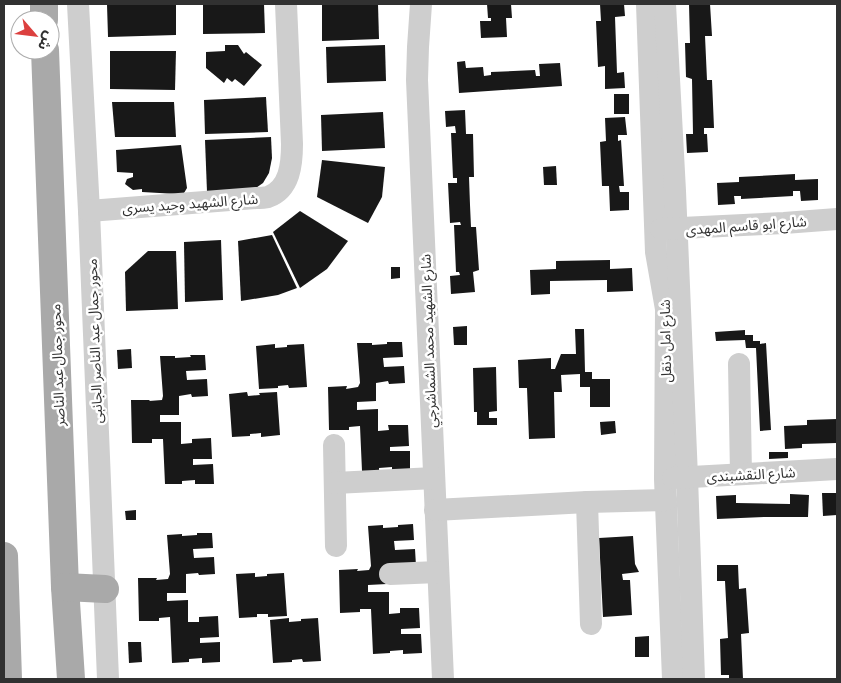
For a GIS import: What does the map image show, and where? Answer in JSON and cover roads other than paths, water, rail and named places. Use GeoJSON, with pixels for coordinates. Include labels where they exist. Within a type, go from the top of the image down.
{"type":"FeatureCollection","features":[{"type":"Feature","properties":{"kind":"main road","name":"محور جمال عبد الناصر"},"geometry":{"type":"LineString","coordinates":[[45,60],[65,587],[71,679]]}},
{"type":"Feature","properties":{"kind":"main road"},"geometry":{"type":"LineString","coordinates":[[4,556],[8,679]]}},
{"type":"Feature","properties":{"kind":"main road"},"geometry":{"type":"LineString","coordinates":[[65,587],[105,589]]}},
{"type":"Feature","properties":{"kind":"street","name":"محور جمال عبد الناصر الجانبى"},"geometry":{"type":"LineString","coordinates":[[78,4],[89,211],[108,679]]}},
{"type":"Feature","properties":{"kind":"street","name":"شارع الشهيد وحيد يسرى"},"geometry":{"type":"LineString","coordinates":[[89,211],[268,197],[278,191],[286,182],[292,159],[286,4]]}},
{"type":"Feature","properties":{"kind":"street","name":"شارع الشهيد محمد الشماشرجي"},"geometry":{"type":"LineString","coordinates":[[421,4],[417,80],[443,679]]}},
{"type":"Feature","properties":{"kind":"street","name":"شارع امل دنقل"},"geometry":{"type":"LineString","coordinates":[[647,4],[687,477],[694,679]]}},
{"type":"Feature","properties":{"kind":"street","name":"شارع امل دنقل"},"geometry":{"type":"LineString","coordinates":[[665,4],[666,229],[656,252],[666,309],[665,489],[673,679]]}},
{"type":"Feature","properties":{"kind":"street","name":"شارع ابو قاسم المهدى"},"geometry":{"type":"LineString","coordinates":[[666,229],[837,218]]}},
{"type":"Feature","properties":{"kind":"street"},"geometry":{"type":"LineString","coordinates":[[739,364],[741,474]]}},
{"type":"Feature","properties":{"kind":"street"},"geometry":{"type":"LineString","coordinates":[[334,445],[336,546]]}},
{"type":"Feature","properties":{"kind":"street","name":"شارع النقشبندى"},"geometry":{"type":"LineString","coordinates":[[435,510],[587,502],[665,489],[687,477],[837,469]]}},
{"type":"Feature","properties":{"kind":"street"},"geometry":{"type":"LineString","coordinates":[[335,483],[434,478]]}},
{"type":"Feature","properties":{"kind":"street"},"geometry":{"type":"LineString","coordinates":[[587,502],[591,624]]}},
{"type":"Feature","properties":{"kind":"street"},"geometry":{"type":"LineString","coordinates":[[390,574],[438,572]]}}]}
